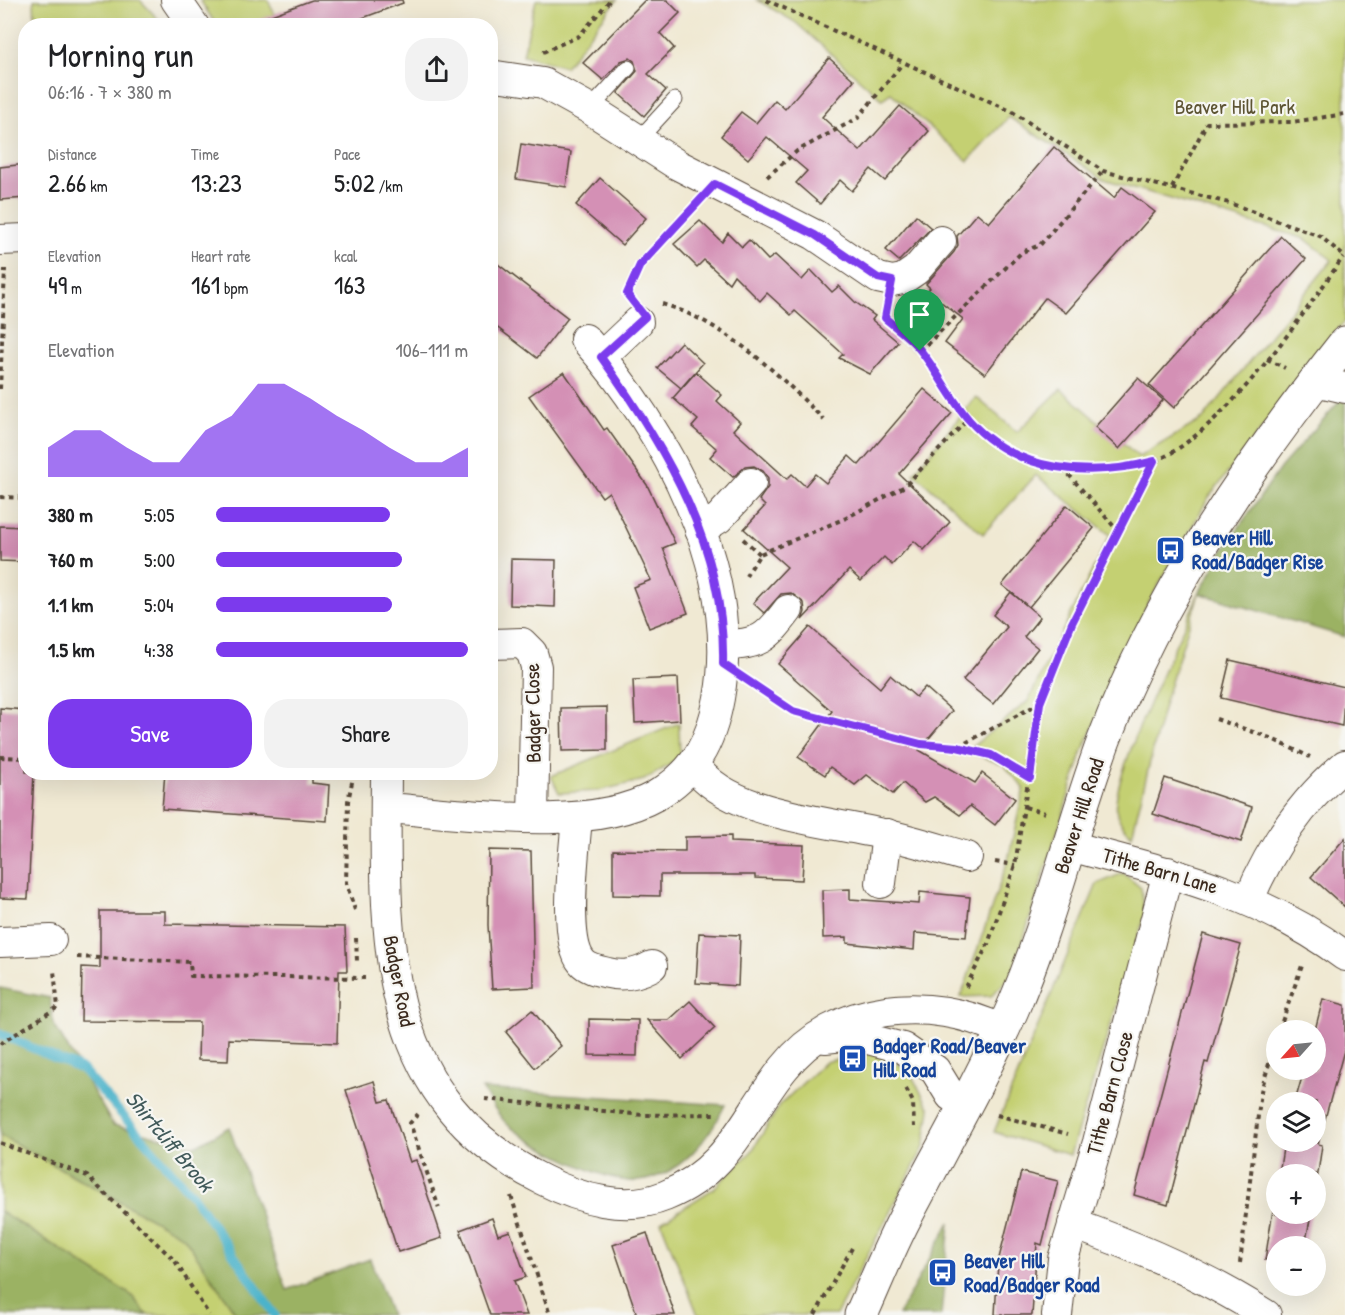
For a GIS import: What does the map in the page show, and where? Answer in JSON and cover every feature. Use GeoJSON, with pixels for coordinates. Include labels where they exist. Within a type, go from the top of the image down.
{"type":"FeatureCollection","features":[{"type":"Feature","properties":{"kind":"main road","name":"Beaver Hill Road"},"geometry":{"type":"LineString","coordinates":[[861,1315],[903,1222],[1002,1029],[1045,921],[1104,739],[1144,649],[1184,572],[1235,491],[1330,384],[1345,343]]}},
{"type":"Feature","properties":{"kind":"street"},"geometry":{"type":"LineString","coordinates":[[176,0],[188,18]]}},
{"type":"Feature","properties":{"kind":"street"},"geometry":{"type":"LineString","coordinates":[[498,76],[543,83],[590,109],[676,164],[815,235],[878,278],[892,281],[903,279],[916,270],[941,241]]}},
{"type":"Feature","properties":{"kind":"street"},"geometry":{"type":"LineString","coordinates":[[386,808],[533,818],[577,817],[618,811],[654,797],[694,765],[706,745],[717,712],[724,654],[721,611],[711,562],[679,480],[646,421],[593,348],[638,309]]}},
{"type":"Feature","properties":{"kind":"street"},"geometry":{"type":"LineString","coordinates":[[700,530],[719,518],[752,483]]}},
{"type":"Feature","properties":{"kind":"street"},"geometry":{"type":"LineString","coordinates":[[724,654],[760,640],[772,632],[788,610]]}},
{"type":"Feature","properties":{"kind":"street","name":"Badger Close"},"geometry":{"type":"LineString","coordinates":[[498,644],[522,643],[532,653],[536,667],[533,818]]}},
{"type":"Feature","properties":{"kind":"street"},"geometry":{"type":"LineString","coordinates":[[1249,899],[1274,848],[1331,763]]}},
{"type":"Feature","properties":{"kind":"street"},"geometry":{"type":"LineString","coordinates":[[694,765],[702,777],[716,786],[761,808],[887,834],[967,857]]}},
{"type":"Feature","properties":{"kind":"street","name":"Badger Road"},"geometry":{"type":"LineString","coordinates":[[386,780],[386,883],[395,979],[406,1027],[418,1057],[438,1094],[465,1127],[495,1153],[560,1189],[619,1204],[641,1204],[666,1196],[717,1161],[754,1114],[784,1067],[832,1028],[862,1015],[905,1008],[975,1019],[1002,1029]]}},
{"type":"Feature","properties":{"kind":"street"},"geometry":{"type":"LineString","coordinates":[[577,817],[570,918],[574,945],[582,962],[596,971],[620,976],[639,972],[652,966]]}},
{"type":"Feature","properties":{"kind":"street"},"geometry":{"type":"LineString","coordinates":[[881,883],[887,834]]}},
{"type":"Feature","properties":{"kind":"street","name":"Tithe Barn Lane"},"geometry":{"type":"LineString","coordinates":[[1070,846],[1168,872],[1249,899],[1315,934],[1345,956]]}},
{"type":"Feature","properties":{"kind":"street","name":"Tithe Barn Close"},"geometry":{"type":"LineString","coordinates":[[1057,1315],[1063,1259],[1098,1142],[1168,872]]}},
{"type":"Feature","properties":{"kind":"street"},"geometry":{"type":"LineString","coordinates":[[0,942],[51,940]]}},
{"type":"Feature","properties":{"kind":"street"},"geometry":{"type":"LineString","coordinates":[[816,1040],[852,1035],[903,1048],[935,1070],[951,1096],[966,1103]]}},
{"type":"Feature","properties":{"kind":"street"},"geometry":{"type":"LineString","coordinates":[[1073,1224],[1137,1246],[1189,1270],[1266,1315]]}},
{"type":"Feature","properties":{"kind":"lane"},"geometry":{"type":"LineString","coordinates":[[590,109],[628,68]]}},
{"type":"Feature","properties":{"kind":"lane"},"geometry":{"type":"LineString","coordinates":[[639,139],[675,100]]}},
{"type":"Feature","properties":{"kind":"path"},"geometry":{"type":"LineString","coordinates":[[542,53],[579,36],[610,0]]}},
{"type":"Feature","properties":{"kind":"path"},"geometry":{"type":"LineString","coordinates":[[766,0],[902,64],[1011,111],[1103,171],[1229,203],[1320,236],[1344,257],[1244,390],[1194,436],[1154,461],[1132,467],[1094,471],[1035,463],[996,446],[968,419],[920,351],[885,318],[892,281]]}},
{"type":"Feature","properties":{"kind":"path"},"geometry":{"type":"LineString","coordinates":[[743,198],[797,151],[858,118],[902,64]]}},
{"type":"Feature","properties":{"kind":"path"},"geometry":{"type":"LineString","coordinates":[[1172,188],[1207,123],[1292,122],[1345,114]]}},
{"type":"Feature","properties":{"kind":"path"},"geometry":{"type":"LineString","coordinates":[[920,351],[1022,252],[1040,245],[1103,171]]}},
{"type":"Feature","properties":{"kind":"path"},"geometry":{"type":"LineString","coordinates":[[627,294],[640,265],[715,184]]}},
{"type":"Feature","properties":{"kind":"path"},"geometry":{"type":"LineString","coordinates":[[0,389],[11,239]]}},
{"type":"Feature","properties":{"kind":"path"},"geometry":{"type":"LineString","coordinates":[[627,294],[645,317],[638,309],[627,294]]}},
{"type":"Feature","properties":{"kind":"path"},"geometry":{"type":"LineString","coordinates":[[661,304],[732,339],[779,374],[824,420]]}},
{"type":"Feature","properties":{"kind":"path"},"geometry":{"type":"LineString","coordinates":[[721,611],[760,554],[846,518],[904,486],[968,419]]}},
{"type":"Feature","properties":{"kind":"path"},"geometry":{"type":"LineString","coordinates":[[960,996],[988,944],[1015,865],[1040,703],[1072,623],[1154,461]]}},
{"type":"Feature","properties":{"kind":"path"},"geometry":{"type":"LineString","coordinates":[[1063,468],[1118,530]]}},
{"type":"Feature","properties":{"kind":"path"},"geometry":{"type":"LineString","coordinates":[[0,497],[18,498]]}},
{"type":"Feature","properties":{"kind":"path"},"geometry":{"type":"LineString","coordinates":[[724,654],[793,711],[921,744],[957,747],[991,755],[1030,778]]}},
{"type":"Feature","properties":{"kind":"path"},"geometry":{"type":"LineString","coordinates":[[957,747],[1040,703]]}},
{"type":"Feature","properties":{"kind":"path"},"geometry":{"type":"LineString","coordinates":[[1216,719],[1331,763]]}},
{"type":"Feature","properties":{"kind":"path"},"geometry":{"type":"LineString","coordinates":[[0,757],[18,758]]}},
{"type":"Feature","properties":{"kind":"path"},"geometry":{"type":"LineString","coordinates":[[352,780],[348,801],[345,872],[355,918]]}},
{"type":"Feature","properties":{"kind":"path"},"geometry":{"type":"LineString","coordinates":[[356,935],[357,962]]}},
{"type":"Feature","properties":{"kind":"path"},"geometry":{"type":"LineString","coordinates":[[51,940],[76,957],[190,962],[191,976],[395,979]]}},
{"type":"Feature","properties":{"kind":"path"},"geometry":{"type":"LineString","coordinates":[[0,1044],[25,1031],[58,1007],[51,940]]}},
{"type":"Feature","properties":{"kind":"path"},"geometry":{"type":"LineString","coordinates":[[1283,1020],[1307,954]]}},
{"type":"Feature","properties":{"kind":"path"},"geometry":{"type":"LineString","coordinates":[[1239,1267],[1261,1091],[1266,1074]]}},
{"type":"Feature","properties":{"kind":"path"},"geometry":{"type":"LineString","coordinates":[[910,1082],[905,1088],[913,1102],[915,1125],[911,1136]]}},
{"type":"Feature","properties":{"kind":"path"},"geometry":{"type":"LineString","coordinates":[[439,1208],[410,1123],[438,1094],[643,1114],[754,1114]]}},
{"type":"Feature","properties":{"kind":"path"},"geometry":{"type":"LineString","coordinates":[[995,1115],[1098,1142]]}},
{"type":"Feature","properties":{"kind":"path"},"geometry":{"type":"LineString","coordinates":[[0,1143],[87,1176],[175,1261],[209,1315]]}},
{"type":"Feature","properties":{"kind":"path"},"geometry":{"type":"LineString","coordinates":[[517,1166],[511,1202],[550,1315]]}},
{"type":"Feature","properties":{"kind":"path"},"geometry":{"type":"LineString","coordinates":[[815,1315],[854,1243]]}},
{"type":"Feature","properties":{"kind":"green space"},"geometry":{"type":"Polygon","coordinates":[[[34,0],[140,0],[157,18],[35,18],[34,0]]]}},
{"type":"Feature","properties":{"kind":"green space"},"geometry":{"type":"Polygon","coordinates":[[[200,0],[268,0],[276,18],[212,18],[200,0]]]}},
{"type":"Feature","properties":{"kind":"green space"},"geometry":{"type":"Polygon","coordinates":[[[536,0],[617,0],[565,67],[523,55],[536,0]]]}},
{"type":"Feature","properties":{"kind":"green space","name":"Beaver Hill Park"},"geometry":{"type":"Polygon","coordinates":[[[757,0],[1345,0],[1345,321],[1209,497],[1145,609],[1083,750],[1012,975],[991,996],[961,997],[1008,860],[1024,788],[1004,765],[967,751],[1028,701],[1110,535],[1036,475],[983,534],[914,473],[976,397],[1017,432],[1061,389],[1139,457],[1203,419],[1332,260],[1305,239],[1104,179],[1009,117],[968,161],[891,93],[882,99],[795,22],[757,0]]]}},
{"type":"Feature","properties":{"kind":"green space"},"geometry":{"type":"Polygon","coordinates":[[[1345,395],[1345,637],[1199,593],[1228,543],[1281,467],[1345,395]]]}},
{"type":"Feature","properties":{"kind":"green space"},"geometry":{"type":"Polygon","coordinates":[[[1199,593],[1165,701],[1132,835],[1122,824],[1117,813],[1118,791],[1136,736],[1199,593]]]}},
{"type":"Feature","properties":{"kind":"green space"},"geometry":{"type":"Polygon","coordinates":[[[679,723],[680,759],[644,780],[598,791],[559,793],[551,776],[679,723]]]}},
{"type":"Feature","properties":{"kind":"green space"},"geometry":{"type":"Polygon","coordinates":[[[1123,873],[1141,888],[1145,915],[1070,1155],[994,1132],[1097,884],[1123,873]]]}},
{"type":"Feature","properties":{"kind":"green space"},"geometry":{"type":"Polygon","coordinates":[[[0,988],[50,998],[53,1023],[113,1125],[195,1146],[229,1127],[287,1290],[370,1259],[391,1315],[237,1315],[184,1237],[0,1135],[0,988]]]}},
{"type":"Feature","properties":{"kind":"green space"},"geometry":{"type":"Polygon","coordinates":[[[871,1051],[908,1069],[930,1109],[924,1147],[836,1315],[698,1315],[661,1222],[713,1189],[752,1151],[780,1105],[825,1062],[871,1051]]]}},
{"type":"Feature","properties":{"kind":"green space"},"geometry":{"type":"Polygon","coordinates":[[[482,1089],[725,1105],[702,1143],[680,1164],[654,1178],[626,1181],[590,1170],[550,1152],[517,1132],[506,1123],[482,1089]]]}},
{"type":"Feature","properties":{"kind":"green space"},"geometry":{"type":"Polygon","coordinates":[[[0,1135],[184,1237],[237,1315],[147,1315],[131,1295],[0,1211],[0,1135]]]}},
{"type":"Feature","properties":{"kind":"green space"},"geometry":{"type":"Polygon","coordinates":[[[0,1211],[131,1295],[147,1315],[0,1315],[0,1211]]]}},
{"type":"Feature","properties":{"kind":"green space"},"geometry":{"type":"Polygon","coordinates":[[[950,1222],[941,1315],[898,1315],[950,1222]]]}},
{"type":"Feature","properties":{"kind":"building"},"geometry":{"type":"Polygon","coordinates":[[[312,0],[402,0],[403,3],[363,18],[263,18],[312,0]]]}},
{"type":"Feature","properties":{"kind":"building"},"geometry":{"type":"Polygon","coordinates":[[[645,0],[667,0],[680,13],[660,33],[674,48],[648,74],[666,90],[644,116],[618,93],[637,71],[634,61],[630,58],[621,61],[603,80],[583,63],[645,0]]]}},
{"type":"Feature","properties":{"kind":"building"},"geometry":{"type":"Polygon","coordinates":[[[829,58],[854,80],[822,117],[860,151],[900,106],[929,131],[885,181],[871,169],[852,191],[840,180],[820,204],[796,183],[807,171],[767,137],[748,159],[721,136],[741,112],[756,123],[775,100],[785,109],[829,58]]]}},
{"type":"Feature","properties":{"kind":"building"},"geometry":{"type":"Polygon","coordinates":[[[521,144],[571,152],[566,187],[516,179],[521,144]]]}},
{"type":"Feature","properties":{"kind":"building"},"geometry":{"type":"Polygon","coordinates":[[[1054,147],[1114,198],[1122,187],[1155,212],[1066,313],[1045,298],[985,374],[945,343],[963,319],[927,291],[930,288],[926,284],[954,252],[958,245],[957,236],[977,213],[989,223],[1054,147]]]}},
{"type":"Feature","properties":{"kind":"building"},"geometry":{"type":"Polygon","coordinates":[[[18,165],[18,199],[0,200],[0,167],[18,165]]]}},
{"type":"Feature","properties":{"kind":"building"},"geometry":{"type":"Polygon","coordinates":[[[600,178],[646,218],[622,245],[576,205],[600,178]]]}},
{"type":"Feature","properties":{"kind":"building"},"geometry":{"type":"Polygon","coordinates":[[[916,215],[931,228],[899,261],[886,250],[916,215]]]}},
{"type":"Feature","properties":{"kind":"building"},"geometry":{"type":"Polygon","coordinates":[[[700,221],[722,242],[728,233],[742,247],[749,240],[768,260],[775,255],[802,280],[811,270],[832,292],[839,286],[855,302],[875,316],[872,320],[898,342],[870,374],[839,358],[843,354],[795,311],[791,315],[767,293],[760,301],[734,275],[729,283],[704,260],[697,267],[674,244],[700,221]]]}},
{"type":"Feature","properties":{"kind":"building"},"geometry":{"type":"Polygon","coordinates":[[[1281,236],[1306,259],[1174,408],[1149,385],[1281,236]]]}},
{"type":"Feature","properties":{"kind":"building"},"geometry":{"type":"Polygon","coordinates":[[[498,264],[568,318],[537,358],[498,328],[498,264]]]}},
{"type":"Feature","properties":{"kind":"building"},"geometry":{"type":"Polygon","coordinates":[[[681,342],[703,363],[681,388],[657,368],[681,342]]]}},
{"type":"Feature","properties":{"kind":"building"},"geometry":{"type":"Polygon","coordinates":[[[564,372],[604,430],[607,428],[647,485],[675,543],[663,548],[688,613],[649,628],[633,587],[651,580],[609,492],[602,497],[529,396],[564,372]]]}},
{"type":"Feature","properties":{"kind":"building"},"geometry":{"type":"Polygon","coordinates":[[[696,372],[722,395],[717,401],[740,422],[733,430],[787,479],[792,474],[805,486],[815,474],[826,483],[849,456],[859,465],[924,389],[952,413],[899,474],[950,522],[924,550],[914,541],[892,565],[884,557],[861,581],[849,570],[802,620],[805,612],[804,603],[791,593],[781,594],[764,613],[753,603],[787,567],[744,529],[765,506],[759,500],[768,487],[768,478],[763,471],[754,466],[745,467],[733,477],[710,457],[717,449],[692,427],[698,420],[673,398],[696,372]]]}},
{"type":"Feature","properties":{"kind":"building"},"geometry":{"type":"Polygon","coordinates":[[[1138,378],[1163,400],[1119,449],[1095,427],[1138,378]]]}},
{"type":"Feature","properties":{"kind":"building"},"geometry":{"type":"Polygon","coordinates":[[[1067,505],[1094,528],[1029,607],[1002,585],[1067,505]]]}},
{"type":"Feature","properties":{"kind":"building"},"geometry":{"type":"Polygon","coordinates":[[[0,526],[18,527],[18,562],[0,561],[0,526]]]}},
{"type":"Feature","properties":{"kind":"building"},"geometry":{"type":"Polygon","coordinates":[[[511,559],[556,560],[555,607],[510,605],[511,559]]]}},
{"type":"Feature","properties":{"kind":"building"},"geometry":{"type":"Polygon","coordinates":[[[1011,592],[1040,617],[1024,637],[1038,648],[993,704],[963,680],[1007,627],[993,615],[1011,592]]]}},
{"type":"Feature","properties":{"kind":"building"},"geometry":{"type":"Polygon","coordinates":[[[810,627],[880,688],[890,675],[916,697],[925,687],[952,711],[919,750],[975,783],[982,773],[1015,799],[995,825],[970,806],[960,815],[934,797],[925,802],[903,783],[893,794],[867,775],[855,785],[830,767],[825,775],[798,757],[832,711],[778,664],[810,627]]]}},
{"type":"Feature","properties":{"kind":"building"},"geometry":{"type":"Polygon","coordinates":[[[1230,660],[1345,687],[1342,726],[1221,698],[1230,660]]]}},
{"type":"Feature","properties":{"kind":"building"},"geometry":{"type":"Polygon","coordinates":[[[678,678],[680,720],[635,723],[633,680],[678,678]]]}},
{"type":"Feature","properties":{"kind":"building"},"geometry":{"type":"Polygon","coordinates":[[[607,707],[607,750],[562,751],[561,708],[607,707]]]}},
{"type":"Feature","properties":{"kind":"building"},"geometry":{"type":"Polygon","coordinates":[[[0,708],[18,709],[18,780],[34,780],[28,899],[0,898],[0,708]]]}},
{"type":"Feature","properties":{"kind":"building"},"geometry":{"type":"Polygon","coordinates":[[[1165,778],[1252,807],[1241,842],[1153,814],[1165,778]]]}},
{"type":"Feature","properties":{"kind":"building"},"geometry":{"type":"Polygon","coordinates":[[[164,780],[312,780],[312,783],[329,785],[327,821],[162,809],[164,780]]]}},
{"type":"Feature","properties":{"kind":"building"},"geometry":{"type":"Polygon","coordinates":[[[731,836],[731,842],[804,845],[802,880],[755,878],[755,875],[660,875],[660,896],[613,895],[613,850],[685,851],[685,837],[731,836]]]}},
{"type":"Feature","properties":{"kind":"building"},"geometry":{"type":"Polygon","coordinates":[[[1345,838],[1345,907],[1311,877],[1345,838]]]}},
{"type":"Feature","properties":{"kind":"building"},"geometry":{"type":"Polygon","coordinates":[[[489,850],[531,851],[534,987],[492,989],[488,925],[489,850]]]}},
{"type":"Feature","properties":{"kind":"building"},"geometry":{"type":"Polygon","coordinates":[[[850,889],[850,899],[919,904],[920,892],[970,897],[966,937],[915,933],[914,950],[847,943],[847,937],[823,938],[822,890],[850,889]]]}},
{"type":"Feature","properties":{"kind":"building"},"geometry":{"type":"Polygon","coordinates":[[[100,911],[165,911],[165,924],[345,927],[347,971],[339,971],[337,1043],[229,1039],[228,1061],[198,1060],[199,1022],[81,1021],[82,967],[100,968],[100,911]]]}},
{"type":"Feature","properties":{"kind":"building"},"geometry":{"type":"Polygon","coordinates":[[[699,933],[740,935],[738,986],[696,983],[699,933]]]}},
{"type":"Feature","properties":{"kind":"building"},"geometry":{"type":"Polygon","coordinates":[[[1203,934],[1241,945],[1208,1063],[1205,1062],[1168,1205],[1134,1195],[1203,934]]]}},
{"type":"Feature","properties":{"kind":"building"},"geometry":{"type":"Polygon","coordinates":[[[1323,999],[1345,1005],[1345,1047],[1326,1115],[1326,1092],[1298,1092],[1301,1080],[1326,1080],[1326,1020],[1318,1020],[1323,999]]]}},
{"type":"Feature","properties":{"kind":"building"},"geometry":{"type":"Polygon","coordinates":[[[690,1001],[715,1028],[682,1059],[647,1020],[669,1020],[690,1001]]]}},
{"type":"Feature","properties":{"kind":"building"},"geometry":{"type":"Polygon","coordinates":[[[532,1010],[561,1046],[535,1068],[506,1032],[532,1010]]]}},
{"type":"Feature","properties":{"kind":"building"},"geometry":{"type":"Polygon","coordinates":[[[589,1019],[638,1020],[637,1056],[589,1055],[589,1019]]]}},
{"type":"Feature","properties":{"kind":"building"},"geometry":{"type":"Polygon","coordinates":[[[374,1081],[380,1102],[389,1100],[410,1162],[416,1160],[442,1238],[398,1252],[346,1090],[374,1081]]]}},
{"type":"Feature","properties":{"kind":"building"},"geometry":{"type":"Polygon","coordinates":[[[1282,1152],[1321,1152],[1319,1164],[1281,1164],[1282,1152]]]}},
{"type":"Feature","properties":{"kind":"building"},"geometry":{"type":"Polygon","coordinates":[[[1021,1172],[1058,1181],[1042,1245],[1037,1243],[1032,1315],[995,1315],[998,1262],[1021,1172]]]}},
{"type":"Feature","properties":{"kind":"building"},"geometry":{"type":"Polygon","coordinates":[[[492,1218],[498,1235],[510,1231],[526,1277],[514,1281],[527,1315],[490,1315],[460,1230],[492,1218]]]}},
{"type":"Feature","properties":{"kind":"building"},"geometry":{"type":"Polygon","coordinates":[[[1271,1224],[1309,1224],[1307,1236],[1269,1236],[1271,1224]]]}},
{"type":"Feature","properties":{"kind":"building"},"geometry":{"type":"Polygon","coordinates":[[[647,1233],[675,1315],[637,1315],[613,1245],[647,1233]]]}},
{"type":"Feature","properties":{"kind":"waterway","name":"Shirtcliff Brook"},"geometry":{"type":"LineString","coordinates":[[0,1034],[83,1070],[193,1196],[275,1315]]}},
{"type":"Feature","properties":{"kind":"place","name":"Beaver Hill Road/Badger Rise"},"geometry":{"type":"Point","coordinates":[1171,550]}},
{"type":"Feature","properties":{"kind":"place","name":"Badger Road/Beaver Hill Road"},"geometry":{"type":"Point","coordinates":[852,1058]}},
{"type":"Feature","properties":{"kind":"place","name":"Beaver Hill Road/Badger Road"},"geometry":{"type":"Point","coordinates":[943,1273]}},
{"type":"Feature","properties":{"kind":"route"},"geometry":{"type":"LineString","coordinates":[[715,184],[815,235],[878,278],[892,281],[885,318],[920,351],[968,419],[996,446],[1035,463],[1094,471],[1132,467],[1154,461],[1072,623],[1040,703],[1030,778],[991,755],[957,747],[921,744],[793,711],[740,673],[723,664],[724,645],[720,599],[700,530],[679,480],[646,421],[601,357],[645,317],[627,294],[640,265],[715,184]]}}]}
